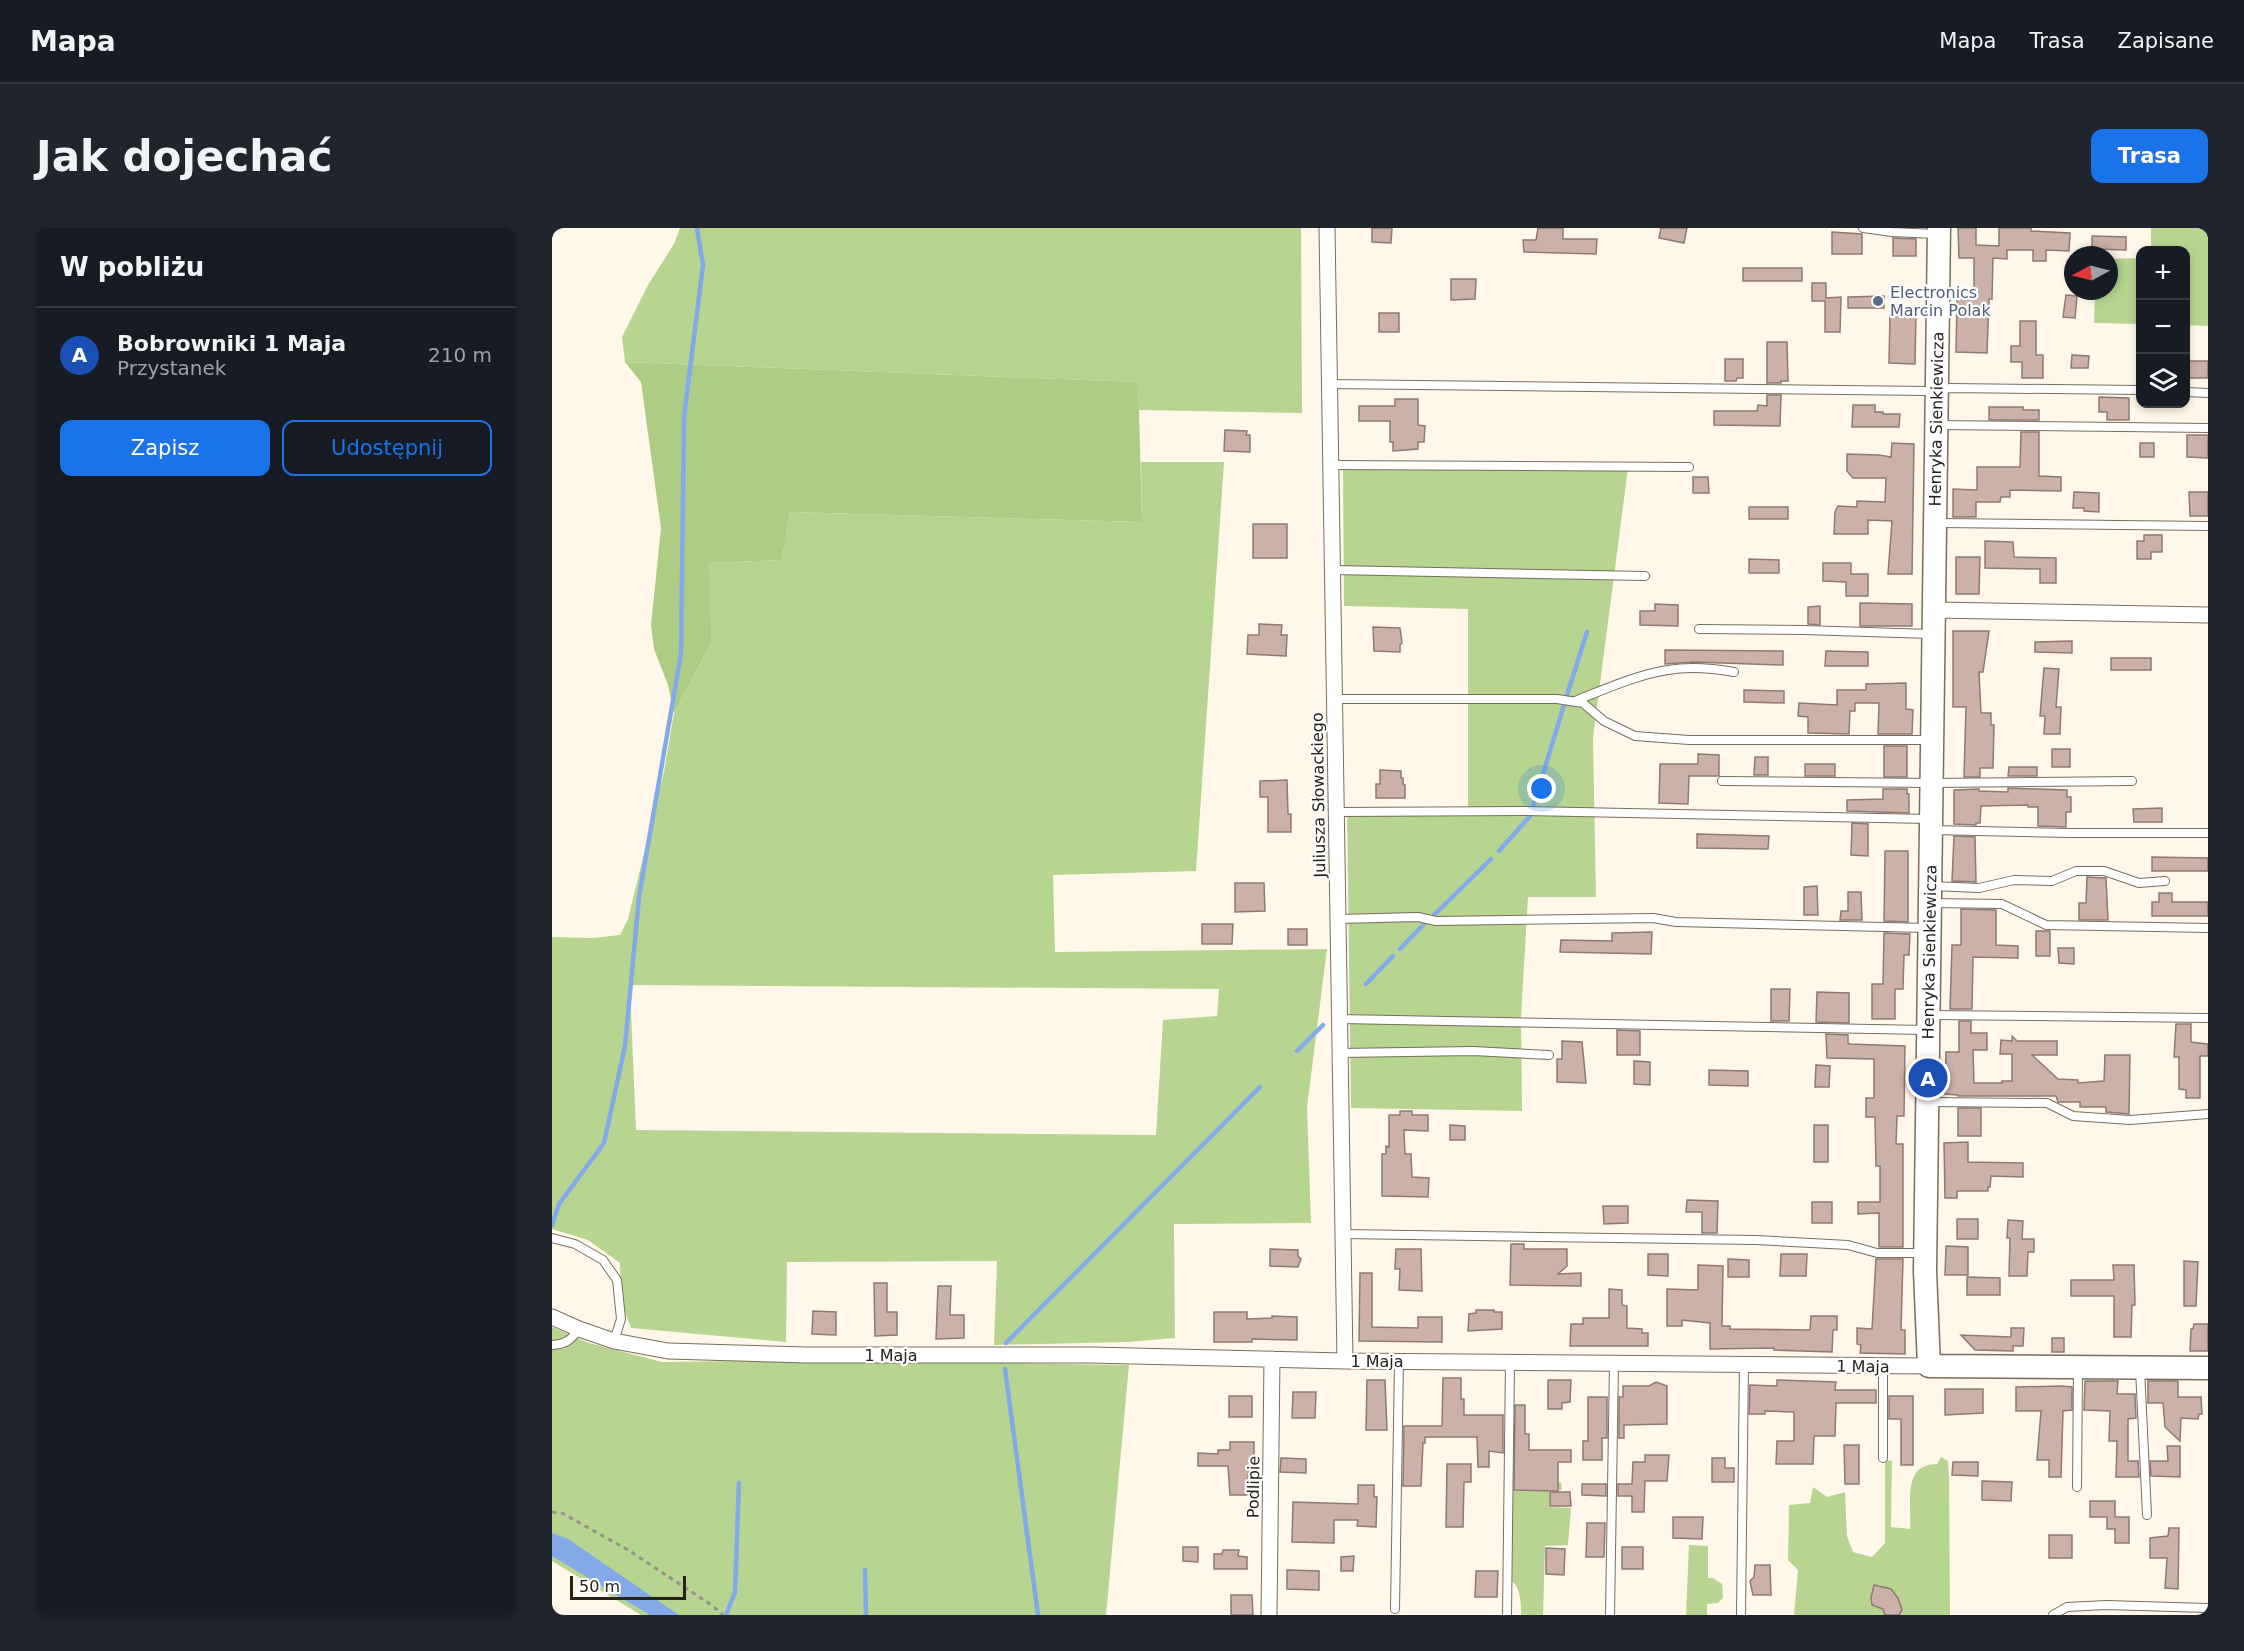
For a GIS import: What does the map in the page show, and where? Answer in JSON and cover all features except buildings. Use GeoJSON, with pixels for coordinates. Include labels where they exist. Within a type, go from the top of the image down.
{"type":"FeatureCollection","features":[{"type":"Feature","properties":{"kind":"street","name":"Juliusza Słowackiego"},"geometry":{"type":"LineString","coordinates":[[1327,228],[1345,1361]]}},
{"type":"Feature","properties":{"kind":"street","name":"Henryka Sienkiewicza"},"geometry":{"type":"LineString","coordinates":[[1929,1366],[1925,1315],[1925,1252],[1939,231]]}},
{"type":"Feature","properties":{"kind":"street"},"geometry":{"type":"LineString","coordinates":[[1933,610],[2208,615]]}},
{"type":"Feature","properties":{"kind":"street","name":"1 Maja"},"geometry":{"type":"LineString","coordinates":[[552,1317],[614,1341],[668,1351],[1091,1355],[1345,1361],[2208,1368]]}},
{"type":"Feature","properties":{"kind":"street","name":"Podlipie"},"geometry":{"type":"LineString","coordinates":[[1269,1615],[1272,1359]]}},
{"type":"Feature","properties":{"kind":"lane"},"geometry":{"type":"LineString","coordinates":[[1863,228],[1892,232],[1939,231]]}},
{"type":"Feature","properties":{"kind":"lane"},"geometry":{"type":"LineString","coordinates":[[1330,384],[1928,391],[1951,387],[2136,390]]}},
{"type":"Feature","properties":{"kind":"lane"},"geometry":{"type":"LineString","coordinates":[[2190,392],[2208,393]]}},
{"type":"Feature","properties":{"kind":"lane"},"geometry":{"type":"LineString","coordinates":[[1936,425],[2208,428]]}},
{"type":"Feature","properties":{"kind":"lane"},"geometry":{"type":"LineString","coordinates":[[1331,465],[1689,467]]}},
{"type":"Feature","properties":{"kind":"lane"},"geometry":{"type":"LineString","coordinates":[[1934,523],[2208,526]]}},
{"type":"Feature","properties":{"kind":"lane"},"geometry":{"type":"LineString","coordinates":[[1333,570],[1645,576]]}},
{"type":"Feature","properties":{"kind":"lane"},"geometry":{"type":"LineString","coordinates":[[1699,629],[1933,634]]}},
{"type":"Feature","properties":{"kind":"lane"},"geometry":{"type":"LineString","coordinates":[[1573,702],[1616,685],[1668,670],[1708,668],[1734,672]]}},
{"type":"Feature","properties":{"kind":"lane"},"geometry":{"type":"LineString","coordinates":[[1335,699],[1557,699],[1583,703],[1604,722],[1635,736],[1689,740],[1932,740]]}},
{"type":"Feature","properties":{"kind":"lane"},"geometry":{"type":"LineString","coordinates":[[1722,781],[1931,783],[2132,781]]}},
{"type":"Feature","properties":{"kind":"lane"},"geometry":{"type":"LineString","coordinates":[[1336,812],[1526,811],[1931,824],[2069,833],[2208,833]]}},
{"type":"Feature","properties":{"kind":"lane"},"geometry":{"type":"LineString","coordinates":[[1930,894],[1979,888],[2014,880],[2052,881],[2076,871],[2104,871],[2139,883],[2165,881]]}},
{"type":"Feature","properties":{"kind":"lane"},"geometry":{"type":"LineString","coordinates":[[1930,894],[2002,904],[2046,925],[2208,928]]}},
{"type":"Feature","properties":{"kind":"lane"},"geometry":{"type":"LineString","coordinates":[[1338,919],[1418,917],[1436,921],[1653,918],[1676,922],[1929,928]]}},
{"type":"Feature","properties":{"kind":"lane"},"geometry":{"type":"LineString","coordinates":[[1340,1019],[1929,1022],[2208,1018]]}},
{"type":"Feature","properties":{"kind":"lane"},"geometry":{"type":"LineString","coordinates":[[1340,1053],[1473,1051],[1549,1055]]}},
{"type":"Feature","properties":{"kind":"lane"},"geometry":{"type":"LineString","coordinates":[[1927,1102],[2047,1103],[2073,1116],[2130,1120],[2208,1114]]}},
{"type":"Feature","properties":{"kind":"lane"},"geometry":{"type":"LineString","coordinates":[[1343,1234],[1756,1240],[1848,1245],[1877,1253],[1925,1252]]}},
{"type":"Feature","properties":{"kind":"lane"},"geometry":{"type":"LineString","coordinates":[[554,1238],[575,1244],[603,1260],[617,1280],[621,1301],[621,1319],[614,1341]]}},
{"type":"Feature","properties":{"kind":"lane"},"geometry":{"type":"LineString","coordinates":[[552,1345],[566,1343],[579,1329]]}},
{"type":"Feature","properties":{"kind":"lane"},"geometry":{"type":"LineString","coordinates":[[1395,1609],[1399,1361]]}},
{"type":"Feature","properties":{"kind":"lane"},"geometry":{"type":"LineString","coordinates":[[1507,1615],[1510,1362]]}},
{"type":"Feature","properties":{"kind":"lane"},"geometry":{"type":"LineString","coordinates":[[1610,1615],[1614,1363]]}},
{"type":"Feature","properties":{"kind":"lane"},"geometry":{"type":"LineString","coordinates":[[1741,1615],[1744,1364]]}},
{"type":"Feature","properties":{"kind":"lane"},"geometry":{"type":"LineString","coordinates":[[1883,1366],[1883,1458]]}},
{"type":"Feature","properties":{"kind":"lane"},"geometry":{"type":"LineString","coordinates":[[2077,1486],[2078,1367]]}},
{"type":"Feature","properties":{"kind":"lane"},"geometry":{"type":"LineString","coordinates":[[2140,1367],[2147,1515]]}},
{"type":"Feature","properties":{"kind":"lane"},"geometry":{"type":"LineString","coordinates":[[2053,1615],[2067,1607],[2106,1605],[2208,1608]]}},
{"type":"Feature","properties":{"kind":"path"},"geometry":{"type":"LineString","coordinates":[[552,1512],[562,1514],[628,1550],[714,1606],[722,1614]]}},
{"type":"Feature","properties":{"kind":"green space"},"geometry":{"type":"Polygon","coordinates":[[[680,228],[1301,228],[1302,413],[1139,410],[1135,382],[625,362],[622,337],[648,285],[674,244],[680,228]]]}},
{"type":"Feature","properties":{"kind":"green space"},"geometry":{"type":"Polygon","coordinates":[[[2151,228],[2208,228],[2208,326],[2190,325],[2190,246],[2151,246],[2151,228]]]}},
{"type":"Feature","properties":{"kind":"green space"},"geometry":{"type":"Polygon","coordinates":[[[2136,258],[2136,324],[2094,323],[2095,300],[2118,300],[2118,259],[2136,258]]]}},
{"type":"Feature","properties":{"kind":"green space"},"geometry":{"type":"Polygon","coordinates":[[[625,362],[1136,382],[1142,522],[790,512],[782,560],[708,563],[712,641],[674,713],[668,685],[654,649],[651,625],[661,528],[641,382],[625,362]]]}},
{"type":"Feature","properties":{"kind":"green space"},"geometry":{"type":"Polygon","coordinates":[[[1141,462],[1224,462],[1196,871],[1053,875],[1055,952],[1327,949],[1307,1107],[1311,1223],[1174,1224],[1175,1338],[1128,1342],[994,1345],[997,1261],[787,1262],[786,1342],[631,1328],[621,1301],[620,1263],[588,1240],[552,1229],[552,937],[593,938],[620,935],[628,919],[664,772],[674,713],[712,641],[707,563],[782,560],[790,512],[1142,522],[1141,462]],[[630,985],[636,1130],[1156,1135],[1163,1020],[1217,1016],[1219,989],[630,985]]]}},
{"type":"Feature","properties":{"kind":"green space"},"geometry":{"type":"Polygon","coordinates":[[[1343,463],[1628,468],[1593,738],[1596,897],[1528,897],[1521,1017],[1522,1111],[1351,1108],[1347,810],[1468,808],[1468,609],[1344,606],[1343,463]]]}},
{"type":"Feature","properties":{"kind":"green space"},"geometry":{"type":"Polygon","coordinates":[[[552,1327],[589,1343],[662,1362],[827,1360],[1129,1365],[1106,1615],[641,1615],[552,1561],[552,1327]]]}},
{"type":"Feature","properties":{"kind":"green space"},"geometry":{"type":"Polygon","coordinates":[[[1941,1457],[1948,1461],[1949,1478],[1950,1615],[1794,1615],[1798,1570],[1788,1560],[1789,1505],[1810,1503],[1813,1487],[1827,1497],[1845,1492],[1847,1536],[1853,1552],[1872,1557],[1885,1543],[1885,1460],[1892,1461],[1891,1527],[1910,1529],[1910,1498],[1913,1478],[1926,1466],[1937,1464],[1941,1457]]]}},
{"type":"Feature","properties":{"kind":"green space"},"geometry":{"type":"Polygon","coordinates":[[[1561,1482],[1562,1490],[1549,1490],[1549,1507],[1571,1508],[1568,1545],[1545,1546],[1543,1615],[1521,1615],[1519,1592],[1512,1581],[1513,1491],[1534,1491],[1540,1487],[1561,1482]]]}},
{"type":"Feature","properties":{"kind":"green space"},"geometry":{"type":"Polygon","coordinates":[[[1689,1545],[1708,1546],[1708,1578],[1713,1578],[1722,1584],[1723,1598],[1718,1603],[1707,1604],[1707,1615],[1686,1615],[1689,1545]]]}},
{"type":"Feature","properties":{"kind":"water"},"geometry":{"type":"Polygon","coordinates":[[[552,1533],[568,1539],[679,1615],[650,1615],[552,1556],[552,1533]]]}},
{"type":"Feature","properties":{"kind":"waterway"},"geometry":{"type":"LineString","coordinates":[[552,1225],[559,1204],[604,1143],[625,1046],[639,897],[681,654],[684,417],[703,265],[697,228]]}},
{"type":"Feature","properties":{"kind":"waterway"},"geometry":{"type":"LineString","coordinates":[[1567,695],[1587,632]]}},
{"type":"Feature","properties":{"kind":"waterway"},"geometry":{"type":"LineString","coordinates":[[1533,807],[1564,705]]}},
{"type":"Feature","properties":{"kind":"waterway"},"geometry":{"type":"LineString","coordinates":[[1499,851],[1530,816]]}},
{"type":"Feature","properties":{"kind":"waterway"},"geometry":{"type":"LineString","coordinates":[[1432,917],[1491,859]]}},
{"type":"Feature","properties":{"kind":"waterway"},"geometry":{"type":"LineString","coordinates":[[1400,949],[1424,924]]}},
{"type":"Feature","properties":{"kind":"waterway"},"geometry":{"type":"LineString","coordinates":[[1366,984],[1393,956]]}},
{"type":"Feature","properties":{"kind":"waterway"},"geometry":{"type":"LineString","coordinates":[[1297,1051],[1323,1025]]}},
{"type":"Feature","properties":{"kind":"waterway"},"geometry":{"type":"LineString","coordinates":[[1006,1343],[1260,1087]]}},
{"type":"Feature","properties":{"kind":"waterway"},"geometry":{"type":"LineString","coordinates":[[1005,1369],[1038,1615]]}},
{"type":"Feature","properties":{"kind":"waterway"},"geometry":{"type":"LineString","coordinates":[[726,1615],[735,1592],[739,1483]]}},
{"type":"Feature","properties":{"kind":"waterway"},"geometry":{"type":"LineString","coordinates":[[865,1570],[866,1615]]}},
{"type":"Feature","properties":{"kind":"place","name":"Electronics Marcin Polak"},"geometry":{"type":"Point","coordinates":[1878,301]}},
{"type":"Feature","properties":{"kind":"place","name":"Bobrowniki 1 Maja"},"geometry":{"type":"Point","coordinates":[1928,1078]}}]}
